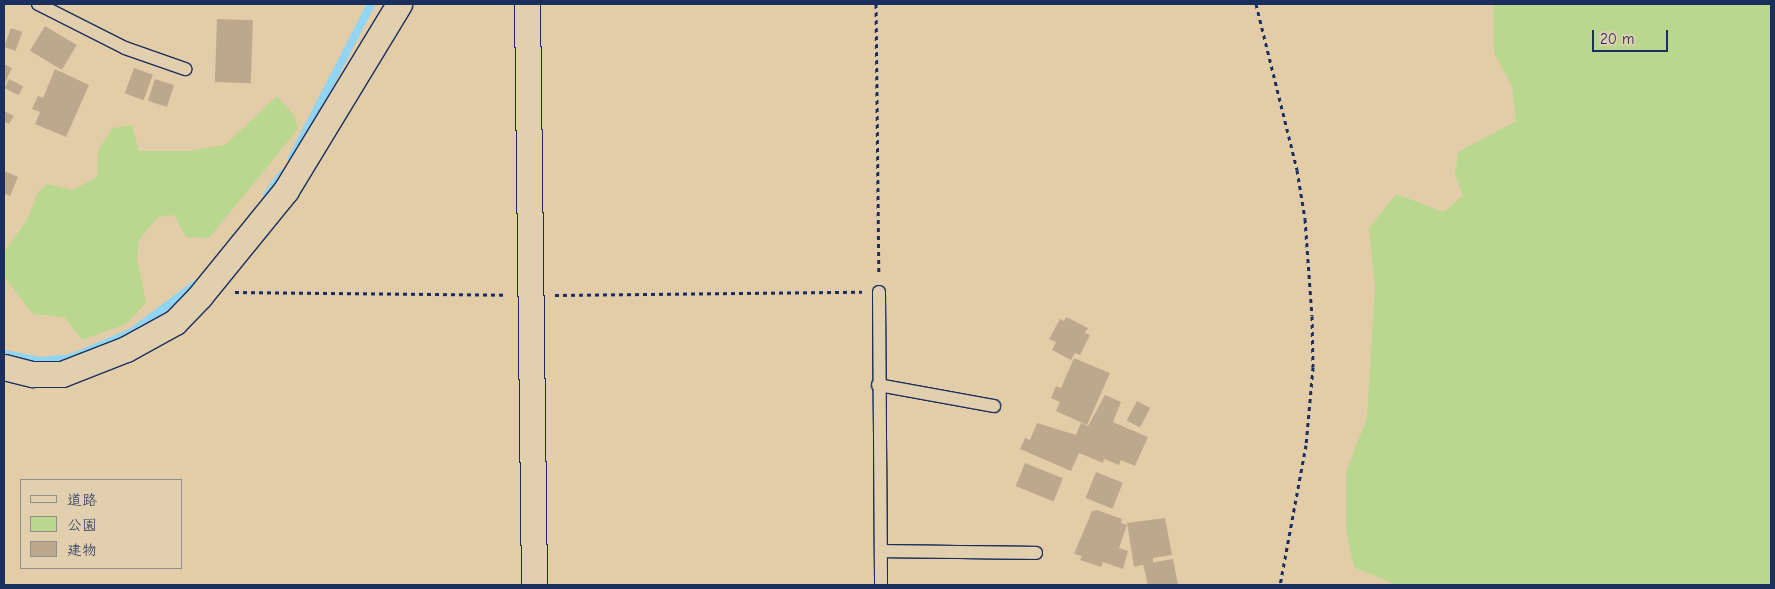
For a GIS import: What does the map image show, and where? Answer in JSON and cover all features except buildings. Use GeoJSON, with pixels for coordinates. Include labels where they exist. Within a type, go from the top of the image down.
{"type":"FeatureCollection","features":[{"type":"Feature","properties":{"kind":"street"},"geometry":{"type":"LineString","coordinates":[[4,367],[33,374],[62,374],[126,349],[175,322],[200,296],[286,190],[400,4]]}},
{"type":"Feature","properties":{"kind":"street"},"geometry":{"type":"LineString","coordinates":[[527,4],[534,585]]}},
{"type":"Feature","properties":{"kind":"lane"},"geometry":{"type":"LineString","coordinates":[[38,4],[125,48],[185,70]]}},
{"type":"Feature","properties":{"kind":"lane"},"geometry":{"type":"LineString","coordinates":[[879,292],[878,385],[881,585]]}},
{"type":"Feature","properties":{"kind":"lane"},"geometry":{"type":"LineString","coordinates":[[878,385],[994,406]]}},
{"type":"Feature","properties":{"kind":"lane"},"geometry":{"type":"LineString","coordinates":[[881,551],[1036,553]]}},
{"type":"Feature","properties":{"kind":"path"},"geometry":{"type":"LineString","coordinates":[[876,4],[879,292]]}},
{"type":"Feature","properties":{"kind":"path"},"geometry":{"type":"LineString","coordinates":[[1256,4],[1297,170],[1312,316],[1313,367],[1306,445],[1280,585]]}},
{"type":"Feature","properties":{"kind":"green space"},"geometry":{"type":"Polygon","coordinates":[[[1493,4],[1771,4],[1771,585],[1396,585],[1354,567],[1346,529],[1346,472],[1367,418],[1375,287],[1369,228],[1396,194],[1444,212],[1463,196],[1455,174],[1458,152],[1516,121],[1512,86],[1494,53],[1493,4]]]}},
{"type":"Feature","properties":{"kind":"green space"},"geometry":{"type":"Polygon","coordinates":[[[277,96],[294,115],[298,129],[209,238],[186,237],[174,215],[158,217],[139,240],[137,258],[146,303],[126,324],[82,340],[64,317],[33,314],[4,277],[4,252],[27,220],[38,192],[48,184],[73,190],[97,177],[98,150],[113,128],[132,125],[139,151],[188,151],[225,145],[277,96]]]}},
{"type":"Feature","properties":{"kind":"waterway"},"geometry":{"type":"LineString","coordinates":[[292,158],[371,4]]}},
{"type":"Feature","properties":{"kind":"waterway"},"geometry":{"type":"LineString","coordinates":[[267,195],[282,174]]}},
{"type":"Feature","properties":{"kind":"waterway"},"geometry":{"type":"LineString","coordinates":[[4,354],[39,361],[71,358],[132,332],[196,284]]}}]}
